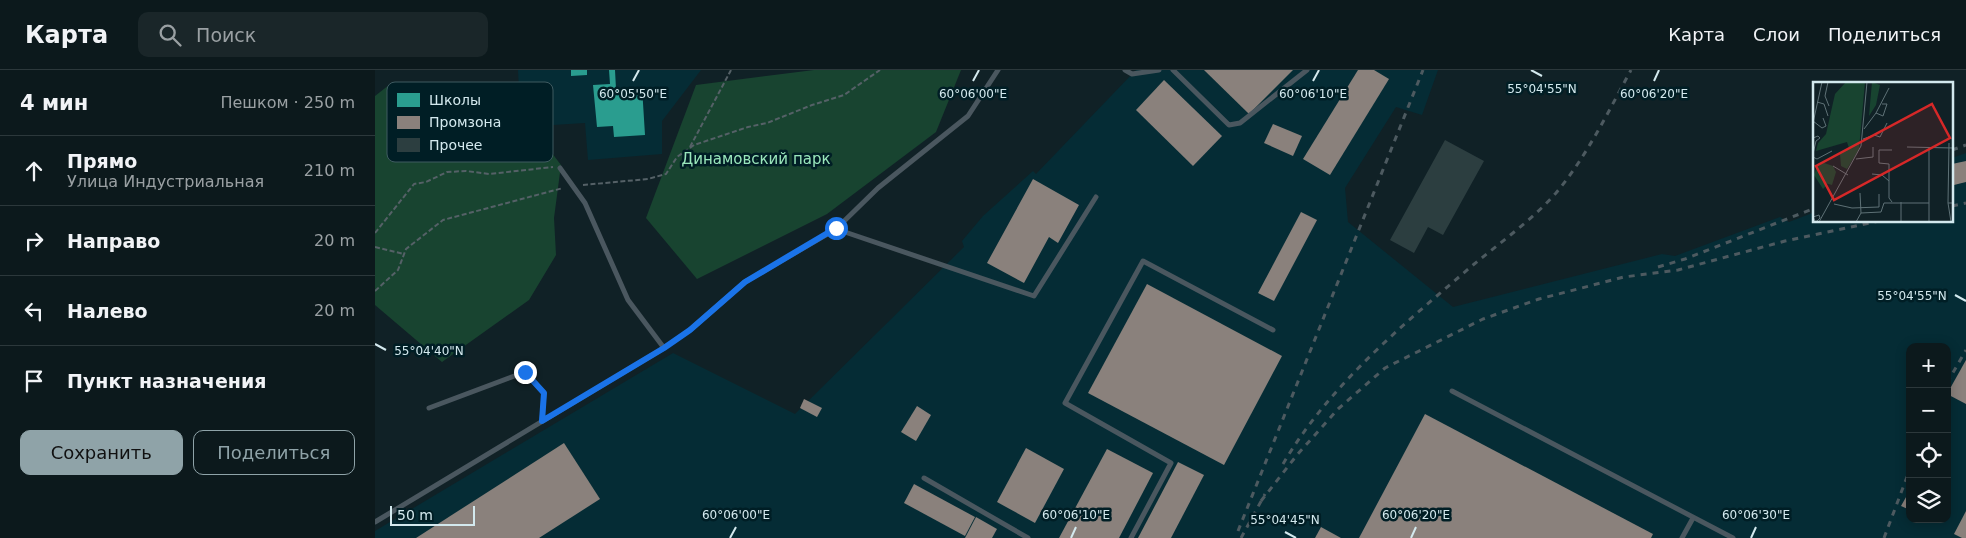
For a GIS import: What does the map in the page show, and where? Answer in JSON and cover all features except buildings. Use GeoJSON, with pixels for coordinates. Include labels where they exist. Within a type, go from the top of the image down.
{"type":"FeatureCollection","features":[{"type":"Feature","properties":{"kind":"lane"},"geometry":{"type":"LineString","coordinates":[[375,522],[664,348],[690,330],[745,282],[836,228],[878,188],[968,116],[998,70]]}},
{"type":"Feature","properties":{"kind":"lane"},"geometry":{"type":"LineString","coordinates":[[1125,70],[1132,74],[1159,70]]}},
{"type":"Feature","properties":{"kind":"lane"},"geometry":{"type":"LineString","coordinates":[[1173,70],[1229,125],[1240,123],[1307,70]]}},
{"type":"Feature","properties":{"kind":"lane"},"geometry":{"type":"LineString","coordinates":[[560,168],[585,203],[628,300],[664,348]]}},
{"type":"Feature","properties":{"kind":"lane"},"geometry":{"type":"LineString","coordinates":[[836,228],[1035,296],[1096,197]]}},
{"type":"Feature","properties":{"kind":"lane"},"geometry":{"type":"LineString","coordinates":[[1131,538],[1171,463],[1065,403],[1143,261],[1273,330]]}},
{"type":"Feature","properties":{"kind":"lane"},"geometry":{"type":"LineString","coordinates":[[429,408],[525,372],[544,393],[542,421]]}},
{"type":"Feature","properties":{"kind":"lane"},"geometry":{"type":"LineString","coordinates":[[1452,391],[1733,538]]}},
{"type":"Feature","properties":{"kind":"lane"},"geometry":{"type":"LineString","coordinates":[[924,478],[1028,538]]}},
{"type":"Feature","properties":{"kind":"lane"},"geometry":{"type":"LineString","coordinates":[[1682,538],[1693,518]]}},
{"type":"Feature","properties":{"kind":"path"},"geometry":{"type":"LineString","coordinates":[[689,149],[731,70]]}},
{"type":"Feature","properties":{"kind":"path"},"geometry":{"type":"LineString","coordinates":[[375,291],[398,270],[405,249],[443,220],[574,186],[648,179],[666,174],[677,157],[694,145],[748,127],[767,123],[812,105],[844,95],[880,70]]}},
{"type":"Feature","properties":{"kind":"path"},"geometry":{"type":"LineString","coordinates":[[375,233],[414,184],[426,182],[447,172],[466,171],[489,174],[544,166],[560,168]]}},
{"type":"Feature","properties":{"kind":"path"},"geometry":{"type":"LineString","coordinates":[[375,247],[404,254]]}},
{"type":"Feature","properties":{"kind":"shaded area"},"geometry":{"type":"Polygon","coordinates":[[[518,70],[701,70],[662,121],[662,154],[588,160],[585,123],[553,125],[553,82],[519,82],[518,70]]]}},
{"type":"Feature","properties":{"kind":"shaded area"},"geometry":{"type":"Polygon","coordinates":[[[1136,70],[1438,70],[1422,115],[1396,107],[1345,188],[1348,222],[1453,307],[1662,254],[1675,256],[1780,217],[1789,222],[1813,213],[1813,222],[1953,222],[1953,158],[1966,153],[1966,538],[375,538],[375,531],[673,353],[795,414],[964,247],[962,241],[983,216],[1033,171],[1036,174],[1136,70]]]}},
{"type":"Feature","properties":{"kind":"green space","name":"Динамовский парк"},"geometry":{"type":"Polygon","coordinates":[[[814,70],[961,70],[936,132],[827,214],[697,279],[646,218],[696,85],[814,70]]]}},
{"type":"Feature","properties":{"kind":"green space"},"geometry":{"type":"Polygon","coordinates":[[[387,87],[387,162],[553,162],[553,155],[561,165],[554,218],[556,255],[529,300],[442,362],[375,305],[375,96],[387,87]]]}},
{"type":"Feature","properties":{"kind":"railway"},"geometry":{"type":"LineString","coordinates":[[1238,531],[1423,70]]}},
{"type":"Feature","properties":{"kind":"railway"},"geometry":{"type":"LineString","coordinates":[[1283,464],[1323,408],[1369,357],[1447,287],[1527,222],[1556,193],[1578,164],[1631,70]]}},
{"type":"Feature","properties":{"kind":"railway"},"geometry":{"type":"LineString","coordinates":[[1953,150],[1966,145]]}},
{"type":"Feature","properties":{"kind":"railway"},"geometry":{"type":"LineString","coordinates":[[1953,206],[1966,203]]}},
{"type":"Feature","properties":{"kind":"railway"},"geometry":{"type":"LineString","coordinates":[[1658,267],[1685,259],[1813,209]]}},
{"type":"Feature","properties":{"kind":"railway"},"geometry":{"type":"LineString","coordinates":[[1261,501],[1297,455],[1338,409],[1385,368],[1483,319],[1539,299],[1624,277],[1678,270],[1785,241],[1874,222]]}},
{"type":"Feature","properties":{"kind":"railway"},"geometry":{"type":"LineString","coordinates":[[1951,376],[1966,350]]}},
{"type":"Feature","properties":{"kind":"railway"},"geometry":{"type":"LineString","coordinates":[[1884,538],[1907,478]]}},
{"type":"Feature","properties":{"kind":"railway"},"geometry":{"type":"LineString","coordinates":[[1241,538],[1265,494]]}},
{"type":"Feature","properties":{"kind":"route"},"geometry":{"type":"LineString","coordinates":[[525,372],[544,393],[542,421],[664,348],[690,330],[745,282],[836,228]]}}]}
